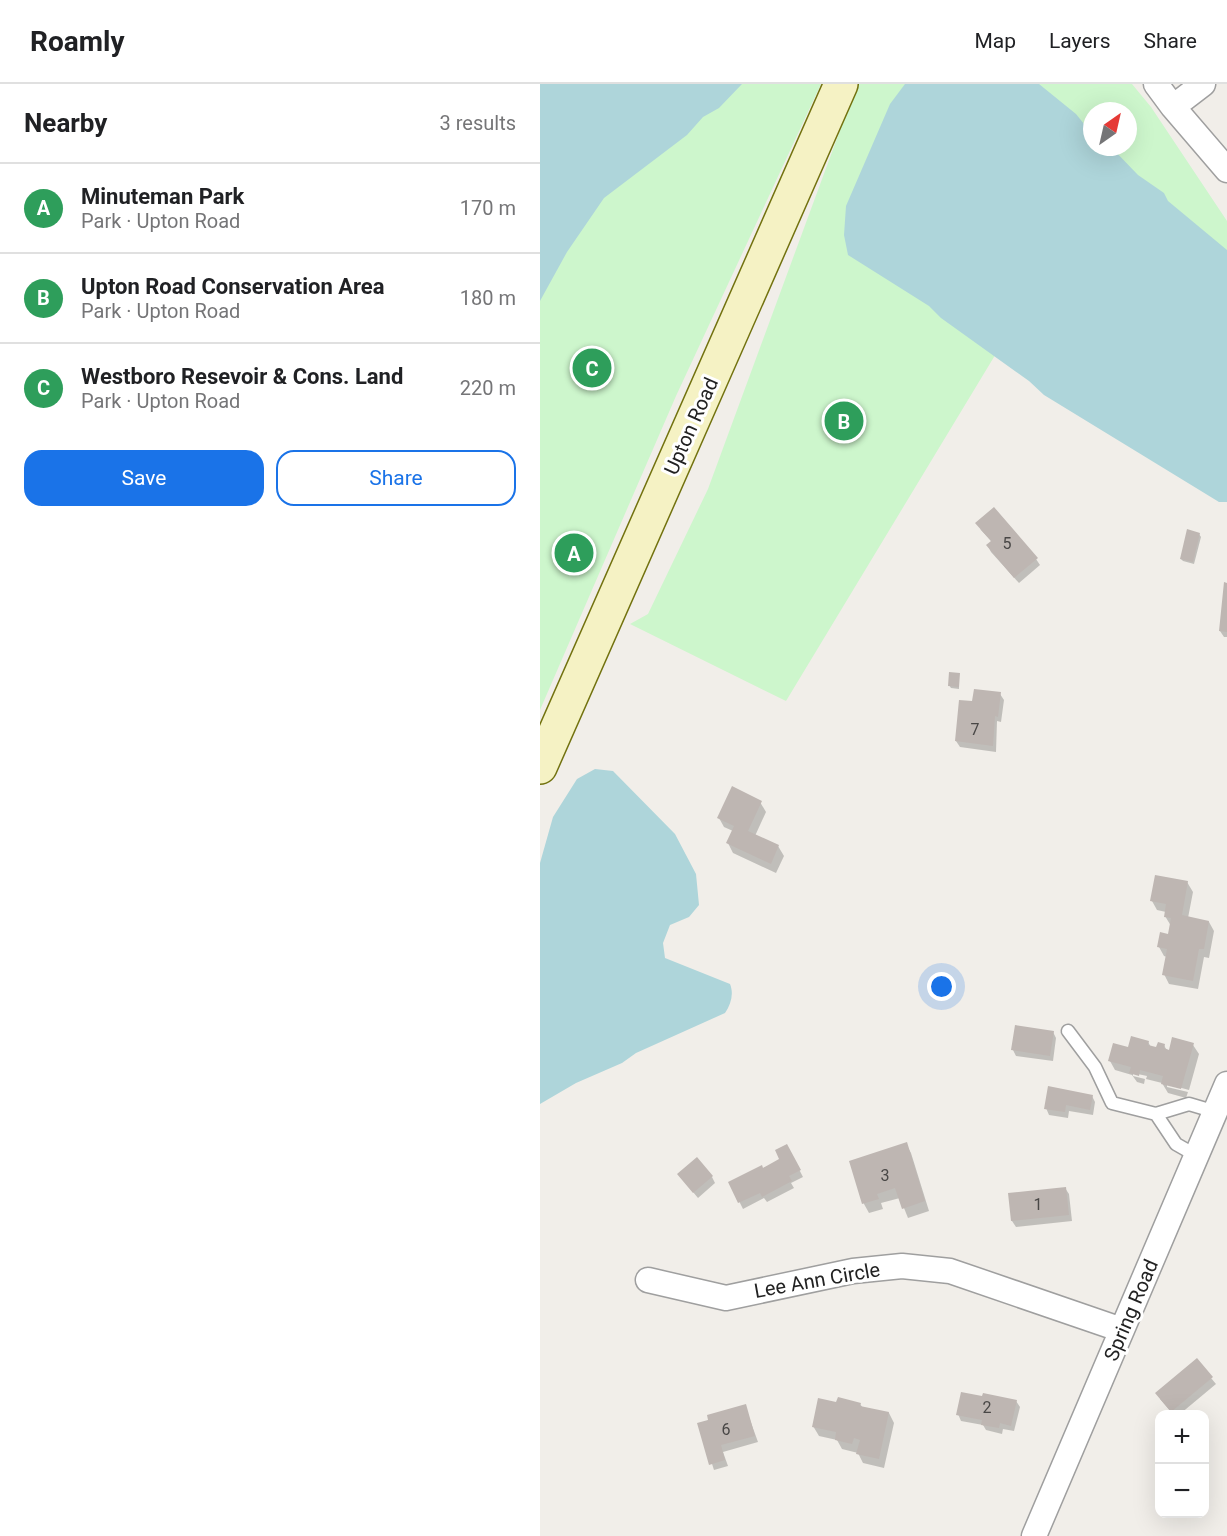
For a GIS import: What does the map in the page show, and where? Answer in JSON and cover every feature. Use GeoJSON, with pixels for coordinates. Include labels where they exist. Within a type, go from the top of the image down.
{"type":"FeatureCollection","features":[{"type":"Feature","properties":{"kind":"main road","name":"Upton Road"},"geometry":{"type":"LineString","coordinates":[[540,767],[842,84]]}},
{"type":"Feature","properties":{"kind":"street"},"geometry":{"type":"LineString","coordinates":[[1156,84],[1227,170]]}},
{"type":"Feature","properties":{"kind":"street"},"geometry":{"type":"LineString","coordinates":[[1173,107],[1203,84]]}},
{"type":"Feature","properties":{"kind":"street","name":"Spring Road"},"geometry":{"type":"LineString","coordinates":[[1034,1536],[1227,1084]]}},
{"type":"Feature","properties":{"kind":"street","name":"Lee Ann Circle"},"geometry":{"type":"LineString","coordinates":[[648,1280],[726,1298],[853,1271],[902,1266],[950,1271],[1122,1330]]}},
{"type":"Feature","properties":{"kind":"lane"},"geometry":{"type":"LineString","coordinates":[[1068,1031],[1095,1066],[1112,1103],[1156,1114],[1189,1104],[1216,1112]]}},
{"type":"Feature","properties":{"kind":"lane"},"geometry":{"type":"LineString","coordinates":[[1156,1114],[1176,1144],[1197,1156]]}},
{"type":"Feature","properties":{"kind":"green space"},"geometry":{"type":"Polygon","coordinates":[[[540,84],[821,84],[676,396],[540,710],[540,84]]]}},
{"type":"Feature","properties":{"kind":"green space"},"geometry":{"type":"Polygon","coordinates":[[[857,84],[1132,84],[1151,107],[1227,221],[1227,269],[997,352],[786,701],[630,624],[648,614],[708,489],[857,84]]]}},
{"type":"Feature","properties":{"kind":"water"},"geometry":{"type":"Polygon","coordinates":[[[540,84],[742,84],[719,108],[703,117],[687,135],[604,198],[567,252],[540,301],[540,84]]]}},
{"type":"Feature","properties":{"kind":"water"},"geometry":{"type":"Polygon","coordinates":[[[905,84],[1039,84],[1076,114],[1083,123],[1083,156],[1120,156],[1138,175],[1164,193],[1168,201],[1227,250],[1227,502],[1219,502],[1044,395],[1029,381],[941,318],[929,306],[848,255],[844,235],[846,206],[890,104],[905,84]]]}},
{"type":"Feature","properties":{"kind":"water"},"geometry":{"type":"Polygon","coordinates":[[[595,769],[613,771],[675,834],[696,874],[699,905],[689,917],[670,925],[663,943],[665,958],[730,984],[731,999],[725,1013],[636,1053],[622,1063],[576,1083],[540,1104],[540,863],[553,817],[577,779],[595,769]]]}},
{"type":"Feature","properties":{"kind":"building"},"geometry":{"type":"Polygon","coordinates":[[[994,507],[1038,558],[1014,578],[986,545],[991,541],[975,523],[994,507]]]}},
{"type":"Feature","properties":{"kind":"building"},"geometry":{"type":"Polygon","coordinates":[[[1187,529],[1200,533],[1193,562],[1180,559],[1187,529]]]}},
{"type":"Feature","properties":{"kind":"building"},"geometry":{"type":"Polygon","coordinates":[[[1224,582],[1227,583],[1227,632],[1219,631],[1224,582]]]}},
{"type":"Feature","properties":{"kind":"building"},"geometry":{"type":"Polygon","coordinates":[[[949,672],[960,673],[959,687],[948,686],[949,672]]]}},
{"type":"Feature","properties":{"kind":"building"},"geometry":{"type":"Polygon","coordinates":[[[974,689],[1001,692],[998,717],[995,716],[993,746],[955,741],[959,700],[972,701],[974,689]]]}},
{"type":"Feature","properties":{"kind":"building"},"geometry":{"type":"Polygon","coordinates":[[[732,786],[762,801],[748,831],[779,845],[771,864],[726,843],[734,826],[717,818],[732,786]]]}},
{"type":"Feature","properties":{"kind":"building"},"geometry":{"type":"Polygon","coordinates":[[[1155,875],[1188,881],[1182,915],[1209,921],[1204,949],[1199,949],[1193,981],[1162,975],[1167,949],[1157,947],[1160,932],[1168,934],[1171,918],[1164,917],[1166,904],[1150,901],[1155,875]]]}},
{"type":"Feature","properties":{"kind":"building"},"geometry":{"type":"Polygon","coordinates":[[[1015,1025],[1054,1031],[1050,1056],[1011,1050],[1015,1025]]]}},
{"type":"Feature","properties":{"kind":"building"},"geometry":{"type":"Polygon","coordinates":[[[1131,1036],[1149,1041],[1148,1045],[1156,1047],[1158,1042],[1165,1044],[1164,1048],[1169,1050],[1172,1037],[1194,1043],[1181,1089],[1161,1084],[1163,1076],[1140,1070],[1139,1076],[1129,1073],[1131,1067],[1108,1061],[1113,1043],[1128,1047],[1131,1036]]]}},
{"type":"Feature","properties":{"kind":"building"},"geometry":{"type":"Polygon","coordinates":[[[1048,1086],[1093,1095],[1090,1110],[1066,1105],[1065,1112],[1044,1109],[1048,1086]]]}},
{"type":"Feature","properties":{"kind":"building"},"geometry":{"type":"Polygon","coordinates":[[[907,1142],[925,1201],[902,1209],[895,1188],[877,1194],[879,1199],[862,1204],[849,1161],[907,1142]]]}},
{"type":"Feature","properties":{"kind":"building"},"geometry":{"type":"Polygon","coordinates":[[[787,1144],[801,1170],[789,1176],[792,1181],[762,1197],[760,1193],[738,1203],[728,1182],[779,1159],[775,1150],[787,1144]]]}},
{"type":"Feature","properties":{"kind":"building"},"geometry":{"type":"Polygon","coordinates":[[[697,1157],[713,1176],[693,1193],[677,1174],[697,1157]]]}},
{"type":"Feature","properties":{"kind":"building"},"geometry":{"type":"Polygon","coordinates":[[[1066,1187],[1069,1215],[1011,1221],[1008,1193],[1066,1187]]]}},
{"type":"Feature","properties":{"kind":"building"},"geometry":{"type":"Polygon","coordinates":[[[1197,1358],[1213,1377],[1173,1410],[1169,1410],[1155,1393],[1197,1358]]]}},
{"type":"Feature","properties":{"kind":"building"},"geometry":{"type":"Polygon","coordinates":[[[961,1392],[982,1396],[983,1393],[1017,1400],[1011,1426],[1000,1423],[999,1428],[981,1425],[982,1420],[956,1415],[961,1392]]]}},
{"type":"Feature","properties":{"kind":"building"},"geometry":{"type":"Polygon","coordinates":[[[838,1397],[861,1403],[860,1406],[889,1412],[879,1459],[856,1454],[860,1440],[854,1438],[852,1444],[835,1440],[836,1432],[812,1427],[818,1398],[836,1402],[838,1397]]]}},
{"type":"Feature","properties":{"kind":"building"},"geometry":{"type":"Polygon","coordinates":[[[746,1404],[755,1436],[721,1445],[725,1460],[709,1465],[697,1423],[708,1420],[707,1415],[746,1404]]]}},
{"type":"Feature","properties":{"kind":"place","name":"Westboro Resevoir & Cons. Land"},"geometry":{"type":"Point","coordinates":[592,368]}},
{"type":"Feature","properties":{"kind":"place","name":"Upton Road Conservation Area"},"geometry":{"type":"Point","coordinates":[844,421]}},
{"type":"Feature","properties":{"kind":"place","name":"Minuteman Park"},"geometry":{"type":"Point","coordinates":[574,553]}}]}
